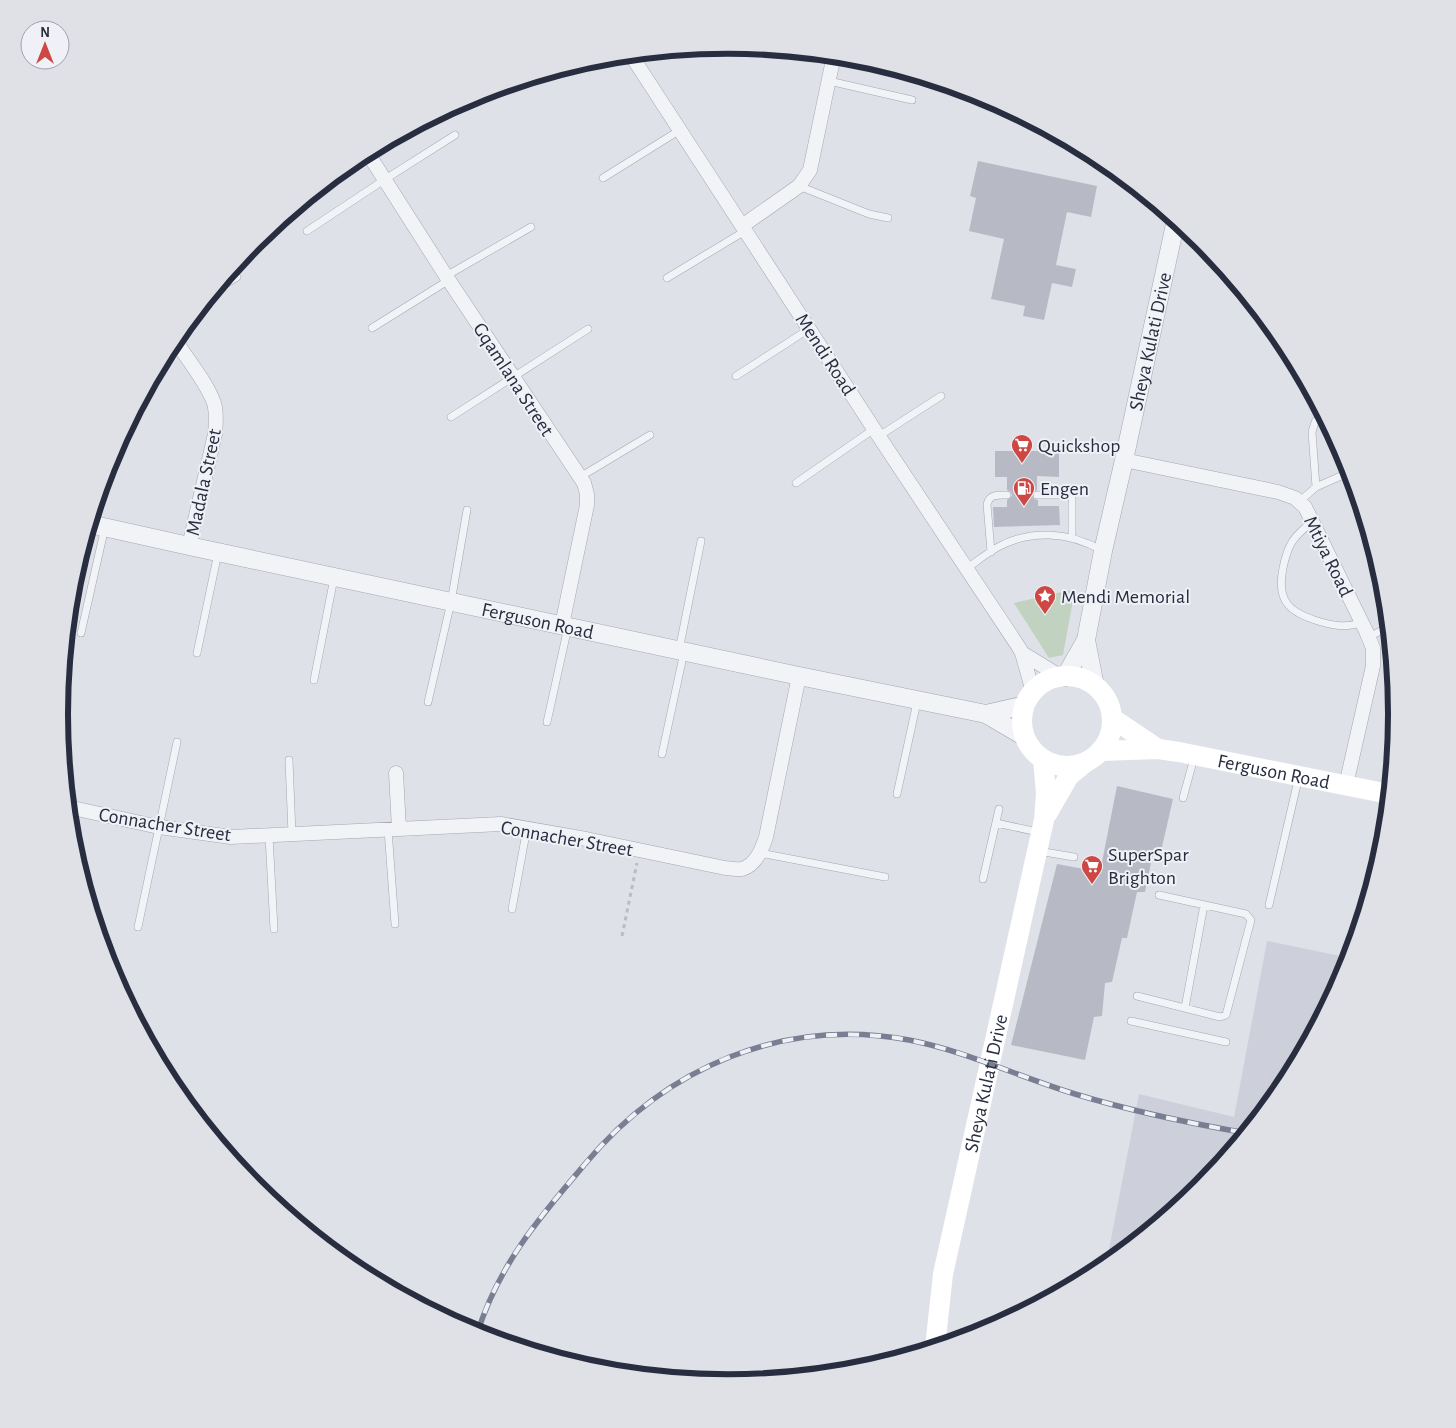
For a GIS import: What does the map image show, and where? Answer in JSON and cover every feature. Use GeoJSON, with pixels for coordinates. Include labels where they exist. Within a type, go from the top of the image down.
{"type":"FeatureCollection","features":[{"type":"Feature","properties":{"kind":"main road"},"geometry":{"type":"LineString","coordinates":[[1063,677],[1084,680],[1095,686],[1107,702],[1112,718],[1110,734],[1094,755],[1081,764],[1064,766],[1043,759],[1034,751],[1025,738],[1022,722],[1029,698],[1050,680],[1063,677]]}},
{"type":"Feature","properties":{"kind":"main road","name":"Ferguson Road"},"geometry":{"type":"LineString","coordinates":[[1112,718],[1158,749]]}},
{"type":"Feature","properties":{"kind":"main road","name":"Ferguson Road"},"geometry":{"type":"LineString","coordinates":[[1094,755],[1158,749],[1384,793]]}},
{"type":"Feature","properties":{"kind":"main road","name":"Sheya Kulati Drive"},"geometry":{"type":"LineString","coordinates":[[1041,835],[1069,776],[1094,755]]}},
{"type":"Feature","properties":{"kind":"main road","name":"Sheya Kulati Drive"},"geometry":{"type":"LineString","coordinates":[[936,1340],[943,1274],[1041,835],[1046,793],[1043,759]]}},
{"type":"Feature","properties":{"kind":"street","name":"Mendi Road"},"geometry":{"type":"LineString","coordinates":[[635,60],[1022,653],[1029,698]]}},
{"type":"Feature","properties":{"kind":"street"},"geometry":{"type":"LineString","coordinates":[[744,229],[799,186],[810,170],[833,62]]}},
{"type":"Feature","properties":{"kind":"street","name":"Gqamlana Street"},"geometry":{"type":"LineString","coordinates":[[371,159],[512,377],[580,478],[585,489],[587,505],[565,626]]}},
{"type":"Feature","properties":{"kind":"street","name":"Sheya Kulati Drive"},"geometry":{"type":"LineString","coordinates":[[1063,677],[1086,640],[1103,551],[1174,228]]}},
{"type":"Feature","properties":{"kind":"street","name":"Madala Street"},"geometry":{"type":"LineString","coordinates":[[179,347],[208,391],[214,403],[216,417],[215,434],[189,546]]}},
{"type":"Feature","properties":{"kind":"street","name":"Mtiya Road"},"geometry":{"type":"LineString","coordinates":[[1124,460],[1278,492],[1300,501],[1305,506],[1373,648],[1373,666],[1346,786]]}},
{"type":"Feature","properties":{"kind":"street","name":"Ferguson Road"},"geometry":{"type":"LineString","coordinates":[[97,525],[799,676],[986,714],[1025,738]]}},
{"type":"Feature","properties":{"kind":"street","name":"Sheya Kulati Drive"},"geometry":{"type":"LineString","coordinates":[[1086,640],[1095,686]]}},
{"type":"Feature","properties":{"kind":"street","name":"Mendi Road"},"geometry":{"type":"LineString","coordinates":[[1022,653],[1063,677]]}},
{"type":"Feature","properties":{"kind":"street"},"geometry":{"type":"LineString","coordinates":[[760,854],[766,837],[799,676]]}},
{"type":"Feature","properties":{"kind":"street","name":"Ferguson Road"},"geometry":{"type":"LineString","coordinates":[[986,714],[1029,698]]}},
{"type":"Feature","properties":{"kind":"street"},"geometry":{"type":"LineString","coordinates":[[393,830],[396,773]]}},
{"type":"Feature","properties":{"kind":"street","name":"Connacher Street"},"geometry":{"type":"LineString","coordinates":[[74,808],[159,827],[224,836],[269,836],[501,824],[725,868],[741,869],[760,854]]}},
{"type":"Feature","properties":{"kind":"lane"},"geometry":{"type":"LineString","coordinates":[[829,81],[912,100]]}},
{"type":"Feature","properties":{"kind":"lane"},"geometry":{"type":"LineString","coordinates":[[603,178],[680,130]]}},
{"type":"Feature","properties":{"kind":"lane"},"geometry":{"type":"LineString","coordinates":[[307,231],[455,136]]}},
{"type":"Feature","properties":{"kind":"lane"},"geometry":{"type":"LineString","coordinates":[[799,186],[868,214],[888,218]]}},
{"type":"Feature","properties":{"kind":"lane"},"geometry":{"type":"LineString","coordinates":[[372,328],[531,227]]}},
{"type":"Feature","properties":{"kind":"lane"},"geometry":{"type":"LineString","coordinates":[[667,278],[744,229]]}},
{"type":"Feature","properties":{"kind":"lane"},"geometry":{"type":"LineString","coordinates":[[230,281],[237,277]]}},
{"type":"Feature","properties":{"kind":"lane"},"geometry":{"type":"LineString","coordinates":[[451,417],[588,329]]}},
{"type":"Feature","properties":{"kind":"lane"},"geometry":{"type":"LineString","coordinates":[[736,376],[809,329]]}},
{"type":"Feature","properties":{"kind":"lane"},"geometry":{"type":"LineString","coordinates":[[796,483],[876,432],[941,396]]}},
{"type":"Feature","properties":{"kind":"lane"},"geometry":{"type":"LineString","coordinates":[[1316,487],[1312,432],[1318,418]]}},
{"type":"Feature","properties":{"kind":"lane"},"geometry":{"type":"LineString","coordinates":[[580,478],[650,435]]}},
{"type":"Feature","properties":{"kind":"lane"},"geometry":{"type":"LineString","coordinates":[[1300,501],[1316,487],[1343,475]]}},
{"type":"Feature","properties":{"kind":"lane"},"geometry":{"type":"LineString","coordinates":[[991,552],[988,500],[994,496],[1007,495]]}},
{"type":"Feature","properties":{"kind":"lane"},"geometry":{"type":"LineString","coordinates":[[1038,495],[1069,495],[1072,499],[1072,538]]}},
{"type":"Feature","properties":{"kind":"lane"},"geometry":{"type":"LineString","coordinates":[[428,702],[451,602],[467,510]]}},
{"type":"Feature","properties":{"kind":"lane"},"geometry":{"type":"LineString","coordinates":[[1312,522],[1296,534],[1289,544],[1280,585],[1284,600],[1301,616],[1313,620],[1339,626],[1355,625],[1362,622]]}},
{"type":"Feature","properties":{"kind":"lane"},"geometry":{"type":"LineString","coordinates":[[81,633],[97,525]]}},
{"type":"Feature","properties":{"kind":"lane"},"geometry":{"type":"LineString","coordinates":[[966,569],[991,552],[1017,538],[1032,535],[1072,538],[1086,542],[1103,551]]}},
{"type":"Feature","properties":{"kind":"lane"},"geometry":{"type":"LineString","coordinates":[[662,754],[701,541]]}},
{"type":"Feature","properties":{"kind":"lane"},"geometry":{"type":"LineString","coordinates":[[197,653],[218,552]]}},
{"type":"Feature","properties":{"kind":"lane"},"geometry":{"type":"LineString","coordinates":[[314,680],[334,577]]}},
{"type":"Feature","properties":{"kind":"lane"},"geometry":{"type":"LineString","coordinates":[[547,722],[565,626]]}},
{"type":"Feature","properties":{"kind":"lane"},"geometry":{"type":"LineString","coordinates":[[1369,637],[1383,630]]}},
{"type":"Feature","properties":{"kind":"lane"},"geometry":{"type":"LineString","coordinates":[[897,794],[917,700]]}},
{"type":"Feature","properties":{"kind":"lane"},"geometry":{"type":"LineString","coordinates":[[138,927],[177,742]]}},
{"type":"Feature","properties":{"kind":"lane"},"geometry":{"type":"LineString","coordinates":[[1183,798],[1194,756]]}},
{"type":"Feature","properties":{"kind":"lane"},"geometry":{"type":"LineString","coordinates":[[289,760],[292,835]]}},
{"type":"Feature","properties":{"kind":"lane"},"geometry":{"type":"LineString","coordinates":[[1269,905],[1299,776]]}},
{"type":"Feature","properties":{"kind":"lane"},"geometry":{"type":"LineString","coordinates":[[983,880],[999,809]]}},
{"type":"Feature","properties":{"kind":"lane"},"geometry":{"type":"LineString","coordinates":[[996,823],[1041,835],[1074,857]]}},
{"type":"Feature","properties":{"kind":"lane"},"geometry":{"type":"LineString","coordinates":[[512,909],[527,828]]}},
{"type":"Feature","properties":{"kind":"lane"},"geometry":{"type":"LineString","coordinates":[[393,830],[395,924]]}},
{"type":"Feature","properties":{"kind":"lane"},"geometry":{"type":"LineString","coordinates":[[269,836],[274,928]]}},
{"type":"Feature","properties":{"kind":"lane"},"geometry":{"type":"LineString","coordinates":[[760,854],[885,877]]}},
{"type":"Feature","properties":{"kind":"lane"},"geometry":{"type":"LineString","coordinates":[[1137,996],[1220,1017],[1226,1015],[1251,920],[1246,914],[1159,895]]}},
{"type":"Feature","properties":{"kind":"lane"},"geometry":{"type":"LineString","coordinates":[[1185,1008],[1204,905]]}},
{"type":"Feature","properties":{"kind":"lane"},"geometry":{"type":"LineString","coordinates":[[1131,1021],[1226,1042]]}},
{"type":"Feature","properties":{"kind":"path"},"geometry":{"type":"LineString","coordinates":[[622,936],[639,850]]}},
{"type":"Feature","properties":{"kind":"shaded area"},"geometry":{"type":"Polygon","coordinates":[[[1267,941],[1342,956],[1320,1006],[1300,1044],[1252,1116],[1195,1181],[1130,1238],[1108,1254],[1139,1094],[1234,1117],[1267,941]]]}},
{"type":"Feature","properties":{"kind":"green space"},"geometry":{"type":"Polygon","coordinates":[[[1075,589],[1063,655],[1049,658],[1014,603],[1075,589]]]}},
{"type":"Feature","properties":{"kind":"building"},"geometry":{"type":"Polygon","coordinates":[[[978,161],[1097,186],[1091,217],[1067,212],[1056,265],[1076,269],[1072,287],[1052,283],[1044,320],[1023,316],[1025,306],[991,299],[1004,239],[969,231],[976,198],[970,196],[978,161]]]}},
{"type":"Feature","properties":{"kind":"building"},"geometry":{"type":"Polygon","coordinates":[[[995,451],[1059,451],[1059,477],[1037,476],[1037,490],[1032,495],[1034,499],[1038,500],[1038,506],[1059,506],[1060,525],[994,527],[993,507],[1007,507],[1007,500],[1012,496],[1011,492],[1007,490],[1007,477],[995,477],[995,451]]]}},
{"type":"Feature","properties":{"kind":"building"},"geometry":{"type":"Polygon","coordinates":[[[1117,786],[1173,799],[1162,847],[1154,848],[1145,892],[1137,892],[1127,938],[1122,938],[1112,982],[1105,983],[1102,1016],[1094,1017],[1085,1060],[1011,1045],[1057,864],[1100,872],[1117,786]]]}},
{"type":"Feature","properties":{"kind":"railway"},"geometry":{"type":"LineString","coordinates":[[480,1326],[497,1286],[522,1243],[568,1184],[617,1130],[652,1100],[690,1076],[730,1057],[772,1044],[816,1036],[862,1035],[909,1040],[972,1057],[1054,1087],[1117,1106],[1239,1132]]}},
{"type":"Feature","properties":{"kind":"place","name":"Quickshop"},"geometry":{"type":"Point","coordinates":[1022,464]}},
{"type":"Feature","properties":{"kind":"place","name":"Engen"},"geometry":{"type":"Point","coordinates":[1024,507]}},
{"type":"Feature","properties":{"kind":"place","name":"Mendi Memorial"},"geometry":{"type":"Point","coordinates":[1045,615]}},
{"type":"Feature","properties":{"kind":"place","name":"SuperSpar Brighton"},"geometry":{"type":"Point","coordinates":[1092,885]}}]}
